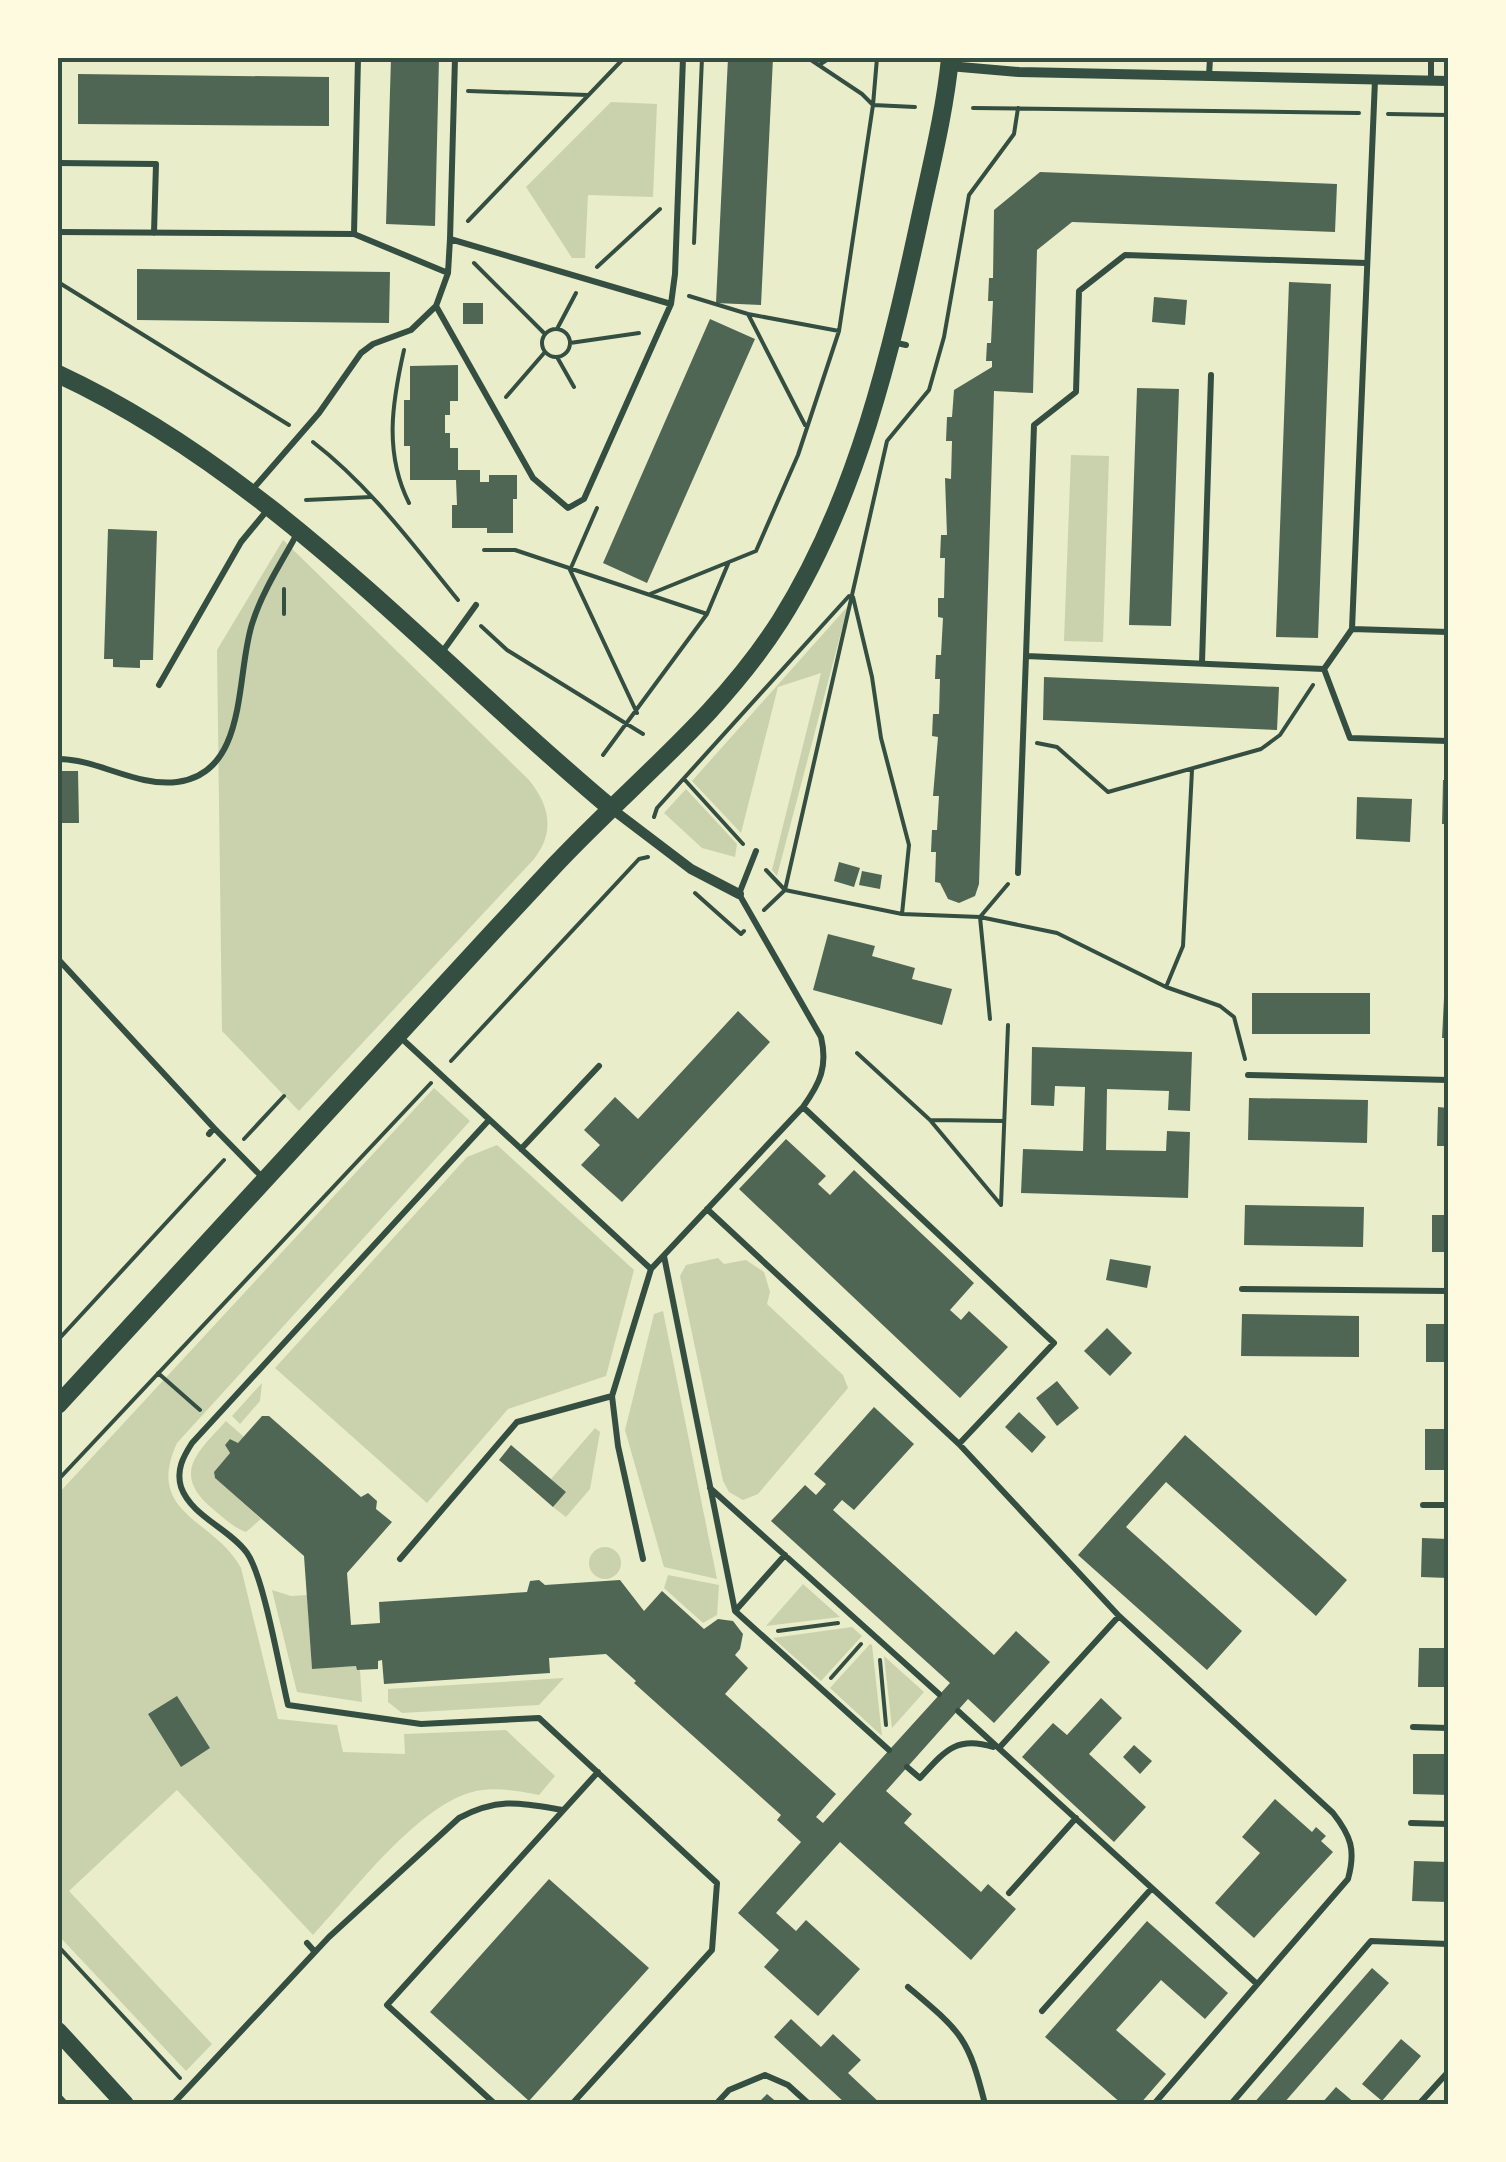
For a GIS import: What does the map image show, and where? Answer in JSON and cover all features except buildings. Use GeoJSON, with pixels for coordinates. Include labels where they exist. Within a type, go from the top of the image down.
{"type":"FeatureCollection","features":[{"type":"Feature","properties":{"kind":"main road"},"geometry":{"type":"LineString","coordinates":[[58,1405],[559,861],[700,724],[780,620],[805,577],[854,463],[898,343],[949,62]]}},
{"type":"Feature","properties":{"kind":"main road"},"geometry":{"type":"LineString","coordinates":[[58,374],[132,412],[252,491],[612,809]]}},
{"type":"Feature","properties":{"kind":"main road"},"geometry":{"type":"LineString","coordinates":[[58,2031],[125,2104]]}},
{"type":"Feature","properties":{"kind":"street"},"geometry":{"type":"LineString","coordinates":[[949,62],[1019,72],[1448,81]]}},
{"type":"Feature","properties":{"kind":"street"},"geometry":{"type":"LineString","coordinates":[[612,809],[691,869],[738,894]]}},
{"type":"Feature","properties":{"kind":"lane"},"geometry":{"type":"LineString","coordinates":[[354,234],[358,58]]}},
{"type":"Feature","properties":{"kind":"lane"},"geometry":{"type":"LineString","coordinates":[[252,491],[302,434],[362,353],[373,344],[408,330],[436,306],[448,273],[455,58]]}},
{"type":"Feature","properties":{"kind":"lane"},"geometry":{"type":"LineString","coordinates":[[436,306],[534,478],[568,508],[584,500],[671,304],[684,58]]}},
{"type":"Feature","properties":{"kind":"lane"},"geometry":{"type":"LineString","coordinates":[[1209,76],[1210,58]]}},
{"type":"Feature","properties":{"kind":"lane"},"geometry":{"type":"LineString","coordinates":[[1430,81],[1431,58]]}},
{"type":"Feature","properties":{"kind":"lane"},"geometry":{"type":"LineString","coordinates":[[1324,669],[1352,629],[1375,80]]}},
{"type":"Feature","properties":{"kind":"lane"},"geometry":{"type":"LineString","coordinates":[[58,163],[156,164],[154,232]]}},
{"type":"Feature","properties":{"kind":"lane"},"geometry":{"type":"LineString","coordinates":[[58,232],[354,234],[448,273]]}},
{"type":"Feature","properties":{"kind":"lane"},"geometry":{"type":"LineString","coordinates":[[450,239],[671,304]]}},
{"type":"Feature","properties":{"kind":"lane"},"geometry":{"type":"LineString","coordinates":[[1018,873],[1034,425],[1076,392],[1079,291],[1124,255],[1366,262]]}},
{"type":"Feature","properties":{"kind":"lane"},"geometry":{"type":"LineString","coordinates":[[1202,664],[1212,375]]}},
{"type":"Feature","properties":{"kind":"lane"},"geometry":{"type":"LineString","coordinates":[[159,684],[241,542],[270,507]]}},
{"type":"Feature","properties":{"kind":"lane"},"geometry":{"type":"LineString","coordinates":[[58,760],[76,759],[160,782],[180,782],[212,766],[232,732],[252,622],[298,530]]}},
{"type":"Feature","properties":{"kind":"lane"},"geometry":{"type":"LineString","coordinates":[[440,656],[476,605]]}},
{"type":"Feature","properties":{"kind":"lane"},"geometry":{"type":"LineString","coordinates":[[1352,629],[1448,632]]}},
{"type":"Feature","properties":{"kind":"lane"},"geometry":{"type":"LineString","coordinates":[[1026,656],[1324,669]]}},
{"type":"Feature","properties":{"kind":"lane"},"geometry":{"type":"LineString","coordinates":[[1324,669],[1350,738],[1448,741]]}},
{"type":"Feature","properties":{"kind":"lane"},"geometry":{"type":"LineString","coordinates":[[643,1560],[618,1446],[612,1396],[651,1269],[803,1107],[820,1083],[826,1059],[821,1037],[738,894],[756,854]]}},
{"type":"Feature","properties":{"kind":"lane"},"geometry":{"type":"LineString","coordinates":[[58,959],[211,1131],[265,1180]]}},
{"type":"Feature","properties":{"kind":"lane"},"geometry":{"type":"LineString","coordinates":[[398,1035],[651,1269]]}},
{"type":"Feature","properties":{"kind":"lane"},"geometry":{"type":"LineString","coordinates":[[521,1149],[599,1066]]}},
{"type":"Feature","properties":{"kind":"lane"},"geometry":{"type":"LineString","coordinates":[[1248,1076],[1448,1080]]}},
{"type":"Feature","properties":{"kind":"lane"},"geometry":{"type":"LineString","coordinates":[[803,1107],[1054,1343],[960,1444]]}},
{"type":"Feature","properties":{"kind":"lane"},"geometry":{"type":"LineString","coordinates":[[489,1120],[212,1421],[183,1457],[179,1472],[181,1487],[190,1501],[250,1558],[288,1705],[421,1724],[539,1718],[717,1883],[712,1950],[572,2104]]}},
{"type":"Feature","properties":{"kind":"lane"},"geometry":{"type":"LineString","coordinates":[[707,1209],[960,1444],[1119,1616],[1333,1813],[1350,1834],[1354,1856],[1348,1879],[1154,2104]]}},
{"type":"Feature","properties":{"kind":"lane"},"geometry":{"type":"LineString","coordinates":[[664,1255],[735,1611],[889,1750]]}},
{"type":"Feature","properties":{"kind":"lane"},"geometry":{"type":"LineString","coordinates":[[1242,1288],[1448,1290]]}},
{"type":"Feature","properties":{"kind":"lane"},"geometry":{"type":"LineString","coordinates":[[400,1560],[517,1422],[612,1396]]}},
{"type":"Feature","properties":{"kind":"lane"},"geometry":{"type":"LineString","coordinates":[[710,1488],[940,1694]]}},
{"type":"Feature","properties":{"kind":"lane"},"geometry":{"type":"LineString","coordinates":[[1423,1505],[1448,1506]]}},
{"type":"Feature","properties":{"kind":"lane"},"geometry":{"type":"LineString","coordinates":[[735,1611],[785,1555]]}},
{"type":"Feature","properties":{"kind":"lane"},"geometry":{"type":"LineString","coordinates":[[999,1748],[1119,1616]]}},
{"type":"Feature","properties":{"kind":"lane"},"geometry":{"type":"LineString","coordinates":[[958,1711],[1256,1984]]}},
{"type":"Feature","properties":{"kind":"lane"},"geometry":{"type":"LineString","coordinates":[[1412,1728],[1448,1728]]}},
{"type":"Feature","properties":{"kind":"lane"},"geometry":{"type":"LineString","coordinates":[[908,1767],[920,1778],[947,1748],[974,1741],[999,1748]]}},
{"type":"Feature","properties":{"kind":"lane"},"geometry":{"type":"LineString","coordinates":[[496,2104],[387,2005],[598,1772]]}},
{"type":"Feature","properties":{"kind":"lane"},"geometry":{"type":"LineString","coordinates":[[173,2104],[315,1952],[459,1818],[484,1804],[514,1802],[563,1810]]}},
{"type":"Feature","properties":{"kind":"lane"},"geometry":{"type":"LineString","coordinates":[[1009,1892],[1076,1818]]}},
{"type":"Feature","properties":{"kind":"lane"},"geometry":{"type":"LineString","coordinates":[[1412,1823],[1448,1824]]}},
{"type":"Feature","properties":{"kind":"lane"},"geometry":{"type":"LineString","coordinates":[[1042,2012],[1152,1888]]}},
{"type":"Feature","properties":{"kind":"lane"},"geometry":{"type":"LineString","coordinates":[[1231,2104],[1370,1941],[1448,1944]]}},
{"type":"Feature","properties":{"kind":"lane"},"geometry":{"type":"LineString","coordinates":[[306,1942],[315,1952]]}},
{"type":"Feature","properties":{"kind":"lane"},"geometry":{"type":"LineString","coordinates":[[270,1982],[279,1990]]}},
{"type":"Feature","properties":{"kind":"lane"},"geometry":{"type":"LineString","coordinates":[[908,1987],[964,2039],[985,2104]]}},
{"type":"Feature","properties":{"kind":"lane"},"geometry":{"type":"LineString","coordinates":[[225,2030],[234,2039]]}},
{"type":"Feature","properties":{"kind":"lane"},"geometry":{"type":"LineString","coordinates":[[1418,2104],[1448,2072]]}},
{"type":"Feature","properties":{"kind":"lane"},"geometry":{"type":"LineString","coordinates":[[716,2104],[729,2090],[765,2075],[788,2085],[809,2104]]}},
{"type":"Feature","properties":{"kind":"path"},"geometry":{"type":"LineString","coordinates":[[545,334],[450,239],[624,58]]}},
{"type":"Feature","properties":{"kind":"path"},"geometry":{"type":"LineString","coordinates":[[808,58],[873,105],[916,107]]}},
{"type":"Feature","properties":{"kind":"path"},"geometry":{"type":"LineString","coordinates":[[819,65],[830,58]]}},
{"type":"Feature","properties":{"kind":"path"},"geometry":{"type":"LineString","coordinates":[[650,594],[756,551],[798,455],[838,331],[877,58]]}},
{"type":"Feature","properties":{"kind":"path"},"geometry":{"type":"LineString","coordinates":[[454,90],[588,96]]}},
{"type":"Feature","properties":{"kind":"path"},"geometry":{"type":"LineString","coordinates":[[973,108],[1448,115]]}},
{"type":"Feature","properties":{"kind":"path"},"geometry":{"type":"LineString","coordinates":[[686,886],[742,934],[784,890],[886,441],[929,390],[944,337],[969,195],[1014,134],[1018,108]]}},
{"type":"Feature","properties":{"kind":"path"},"geometry":{"type":"LineString","coordinates":[[545,334],[557,329],[584,278],[678,192]]}},
{"type":"Feature","properties":{"kind":"path"},"geometry":{"type":"LineString","coordinates":[[58,282],[302,434],[350,472],[470,615],[508,650],[643,734]]}},
{"type":"Feature","properties":{"kind":"path"},"geometry":{"type":"LineString","coordinates":[[688,296],[748,314],[838,331]]}},
{"type":"Feature","properties":{"kind":"path"},"geometry":{"type":"LineString","coordinates":[[748,314],[807,428]]}},
{"type":"Feature","properties":{"kind":"path"},"geometry":{"type":"LineString","coordinates":[[557,329],[570,342],[558,357]]}},
{"type":"Feature","properties":{"kind":"path"},"geometry":{"type":"LineString","coordinates":[[408,330],[391,442],[398,480],[408,503]]}},
{"type":"Feature","properties":{"kind":"path"},"geometry":{"type":"LineString","coordinates":[[570,342],[660,330]]}},
{"type":"Feature","properties":{"kind":"path"},"geometry":{"type":"LineString","coordinates":[[545,334],[545,352],[558,357],[574,386]]}},
{"type":"Feature","properties":{"kind":"path"},"geometry":{"type":"LineString","coordinates":[[495,410],[545,352]]}},
{"type":"Feature","properties":{"kind":"path"},"geometry":{"type":"LineString","coordinates":[[306,500],[373,497]]}},
{"type":"Feature","properties":{"kind":"path"},"geometry":{"type":"LineString","coordinates":[[484,550],[515,550],[708,614]]}},
{"type":"Feature","properties":{"kind":"path"},"geometry":{"type":"LineString","coordinates":[[603,755],[708,614],[728,562]]}},
{"type":"Feature","properties":{"kind":"path"},"geometry":{"type":"LineString","coordinates":[[58,1480],[639,859],[657,808],[852,592]]}},
{"type":"Feature","properties":{"kind":"path"},"geometry":{"type":"LineString","coordinates":[[852,592],[872,677],[881,738],[909,845],[902,914]]}},
{"type":"Feature","properties":{"kind":"path"},"geometry":{"type":"LineString","coordinates":[[1023,739],[1057,747],[1108,792],[1261,749],[1280,734],[1324,669]]}},
{"type":"Feature","properties":{"kind":"path"},"geometry":{"type":"LineString","coordinates":[[1166,987],[1183,946],[1192,768]]}},
{"type":"Feature","properties":{"kind":"path"},"geometry":{"type":"LineString","coordinates":[[684,779],[756,854],[784,890],[902,914],[980,917],[1057,933],[1166,987],[1220,1006],[1234,1017],[1248,1076]]}},
{"type":"Feature","properties":{"kind":"path"},"geometry":{"type":"LineString","coordinates":[[639,859],[651,857],[658,861]]}},
{"type":"Feature","properties":{"kind":"path"},"geometry":{"type":"LineString","coordinates":[[990,1019],[980,917],[1018,873]]}},
{"type":"Feature","properties":{"kind":"path"},"geometry":{"type":"LineString","coordinates":[[858,1053],[930,1120],[1001,1205],[1008,1025]]}},
{"type":"Feature","properties":{"kind":"path"},"geometry":{"type":"LineString","coordinates":[[58,1340],[284,1096]]}},
{"type":"Feature","properties":{"kind":"path"},"geometry":{"type":"LineString","coordinates":[[930,1120],[1004,1121]]}},
{"type":"Feature","properties":{"kind":"path"},"geometry":{"type":"LineString","coordinates":[[158,1373],[212,1421]]}},
{"type":"Feature","properties":{"kind":"path"},"geometry":{"type":"LineString","coordinates":[[760,1634],[858,1620]]}},
{"type":"Feature","properties":{"kind":"path"},"geometry":{"type":"LineString","coordinates":[[821,1689],[874,1636]]}},
{"type":"Feature","properties":{"kind":"path"},"geometry":{"type":"LineString","coordinates":[[874,1636],[889,1750]]}},
{"type":"Feature","properties":{"kind":"path"},"geometry":{"type":"LineString","coordinates":[[58,1946],[188,2088]]}},
{"type":"Feature","properties":{"kind":"path"},"geometry":{"type":"LineString","coordinates":[[58,2094],[67,2104]]}},
{"type":"Feature","properties":{"kind":"green space"},"geometry":{"type":"Polygon","coordinates":[[[611,102],[657,104],[653,197],[588,195],[585,258],[572,258],[526,187],[611,102]]]}},
{"type":"Feature","properties":{"kind":"green space"},"geometry":{"type":"Polygon","coordinates":[[[1071,455],[1109,456],[1103,642],[1064,641],[1071,455]]]}},
{"type":"Feature","properties":{"kind":"green space"},"geometry":{"type":"Polygon","coordinates":[[[283,540],[529,780],[542,800],[547,819],[545,839],[534,859],[299,1111],[222,1031],[217,650],[283,540]]]}},
{"type":"Feature","properties":{"kind":"green space"},"geometry":{"type":"Polygon","coordinates":[[[848,606],[777,876],[772,870],[821,673],[778,687],[741,833],[692,781],[848,606]]]}},
{"type":"Feature","properties":{"kind":"green space"},"geometry":{"type":"Polygon","coordinates":[[[686,789],[737,844],[735,857],[702,848],[664,813],[686,789]]]}},
{"type":"Feature","properties":{"kind":"green space"},"geometry":{"type":"Polygon","coordinates":[[[434,1088],[470,1121],[177,1443],[169,1467],[169,1486],[187,1514],[241,1568],[278,1719],[337,1725],[343,1752],[405,1754],[404,1734],[506,1730],[555,1776],[539,1795],[500,1789],[476,1791],[432,1813],[388,1851],[313,1935],[177,1790],[69,1891],[212,2044],[186,2071],[58,1935],[58,1494],[434,1088]]]}},
{"type":"Feature","properties":{"kind":"green space"},"geometry":{"type":"Polygon","coordinates":[[[497,1145],[634,1270],[606,1376],[508,1409],[427,1503],[275,1368],[467,1157],[497,1145]]]}},
{"type":"Feature","properties":{"kind":"green space"},"geometry":{"type":"Polygon","coordinates":[[[718,1258],[724,1264],[746,1260],[764,1272],[770,1292],[767,1304],[843,1375],[848,1388],[758,1494],[743,1500],[729,1492],[723,1481],[680,1276],[686,1265],[718,1258]]]}},
{"type":"Feature","properties":{"kind":"green space"},"geometry":{"type":"Polygon","coordinates":[[[663,1311],[717,1579],[664,1567],[625,1430],[654,1314],[663,1311]]]}},
{"type":"Feature","properties":{"kind":"green space"},"geometry":{"type":"Polygon","coordinates":[[[262,1383],[260,1401],[240,1424],[232,1416],[262,1383]]]}},
{"type":"Feature","properties":{"kind":"green space"},"geometry":{"type":"Polygon","coordinates":[[[226,1421],[244,1437],[238,1443],[231,1439],[225,1445],[230,1453],[214,1472],[215,1478],[261,1519],[246,1532],[201,1497],[191,1475],[198,1454],[226,1421]]]}},
{"type":"Feature","properties":{"kind":"green space"},"geometry":{"type":"Polygon","coordinates":[[[595,1428],[600,1432],[590,1489],[566,1517],[553,1507],[566,1492],[551,1479],[595,1428]]]}},
{"type":"Feature","properties":{"kind":"green space"},"geometry":{"type":"Polygon","coordinates":[[[605,1547],[616,1552],[621,1563],[616,1574],[605,1579],[594,1574],[589,1563],[594,1552],[605,1547]]]}},
{"type":"Feature","properties":{"kind":"green space"},"geometry":{"type":"Polygon","coordinates":[[[668,1575],[719,1585],[717,1615],[703,1623],[664,1588],[668,1575]]]}},
{"type":"Feature","properties":{"kind":"green space"},"geometry":{"type":"Polygon","coordinates":[[[803,1584],[840,1617],[766,1626],[803,1584]]]}},
{"type":"Feature","properties":{"kind":"green space"},"geometry":{"type":"Polygon","coordinates":[[[272,1590],[291,1596],[307,1595],[312,1668],[356,1666],[360,1670],[362,1702],[297,1692],[272,1590]]]}},
{"type":"Feature","properties":{"kind":"green space"},"geometry":{"type":"Polygon","coordinates":[[[852,1627],[862,1636],[821,1681],[773,1638],[852,1627]]]}},
{"type":"Feature","properties":{"kind":"green space"},"geometry":{"type":"Polygon","coordinates":[[[872,1645],[882,1736],[830,1688],[872,1645]]]}},
{"type":"Feature","properties":{"kind":"green space"},"geometry":{"type":"Polygon","coordinates":[[[884,1656],[924,1692],[892,1728],[884,1656]]]}},
{"type":"Feature","properties":{"kind":"green space"},"geometry":{"type":"Polygon","coordinates":[[[564,1678],[539,1705],[402,1713],[388,1702],[388,1689],[564,1678]]]}}]}
